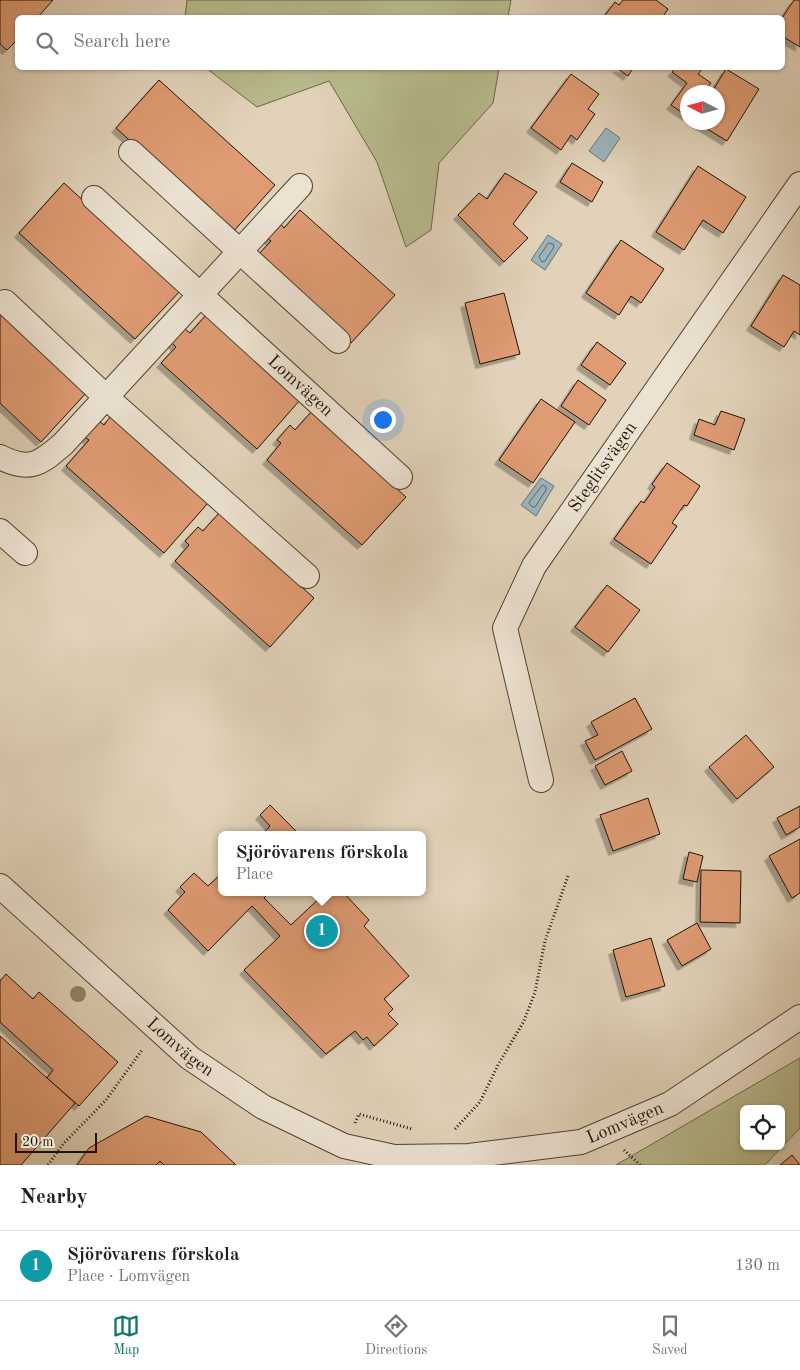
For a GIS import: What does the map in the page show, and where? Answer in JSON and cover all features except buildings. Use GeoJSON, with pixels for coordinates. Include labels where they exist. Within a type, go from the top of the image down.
{"type":"FeatureCollection","features":[{"type":"Feature","properties":{"kind":"street"},"geometry":{"type":"LineString","coordinates":[[131,152],[338,340]]}},
{"type":"Feature","properties":{"kind":"street","name":"Steglitsvägen"},"geometry":{"type":"LineString","coordinates":[[541,780],[505,628],[534,566],[800,184]]}},
{"type":"Feature","properties":{"kind":"street"},"geometry":{"type":"LineString","coordinates":[[0,456],[21,465],[33,465],[47,458],[63,444],[300,186]]}},
{"type":"Feature","properties":{"kind":"street","name":"Lomvägen"},"geometry":{"type":"LineString","coordinates":[[94,198],[199,296],[400,477]]}},
{"type":"Feature","properties":{"kind":"street"},"geometry":{"type":"LineString","coordinates":[[5,302],[106,397],[307,576]]}},
{"type":"Feature","properties":{"kind":"street"},"geometry":{"type":"LineString","coordinates":[[0,531],[25,553]]}},
{"type":"Feature","properties":{"kind":"street","name":"Lomvägen"},"geometry":{"type":"LineString","coordinates":[[0,886],[190,1058],[263,1107],[344,1146],[393,1161],[469,1156],[581,1142],[670,1104],[800,1017]]}},
{"type":"Feature","properties":{"kind":"path"},"geometry":{"type":"LineString","coordinates":[[463,1130],[454,1130],[480,1102],[498,1065],[524,1021],[535,992],[545,941],[568,876]]}},
{"type":"Feature","properties":{"kind":"path"},"geometry":{"type":"LineString","coordinates":[[48,1165],[63,1144],[106,1100],[158,1029]]}},
{"type":"Feature","properties":{"kind":"path"},"geometry":{"type":"LineString","coordinates":[[344,1146],[359,1114],[416,1130]]}},
{"type":"Feature","properties":{"kind":"path"},"geometry":{"type":"LineString","coordinates":[[621,1147],[640,1165]]}},
{"type":"Feature","properties":{"kind":"green space"},"geometry":{"type":"Polygon","coordinates":[[[187,0],[511,0],[508,15],[185,15],[187,0]]]}},
{"type":"Feature","properties":{"kind":"green space"},"geometry":{"type":"Polygon","coordinates":[[[209,70],[499,70],[493,103],[439,163],[431,230],[406,247],[377,162],[329,81],[257,107],[209,70]]]}},
{"type":"Feature","properties":{"kind":"green space"},"geometry":{"type":"Polygon","coordinates":[[[800,1058],[800,1128],[785,1144],[785,1105],[740,1105],[740,1150],[779,1150],[765,1165],[616,1165],[800,1058]]]}},
{"type":"Feature","properties":{"kind":"water"},"geometry":{"type":"Polygon","coordinates":[[[606,128],[620,138],[604,162],[589,151],[606,128]]]}},
{"type":"Feature","properties":{"kind":"water"},"geometry":{"type":"Polygon","coordinates":[[[548,235],[562,244],[545,270],[531,260],[548,235]]]}},
{"type":"Feature","properties":{"kind":"water"},"geometry":{"type":"Polygon","coordinates":[[[541,478],[554,486],[536,516],[521,505],[541,478]]]}},
{"type":"Feature","properties":{"kind":"place","name":"Sjörövarens förskola"},"geometry":{"type":"Point","coordinates":[322,931]}}]}
